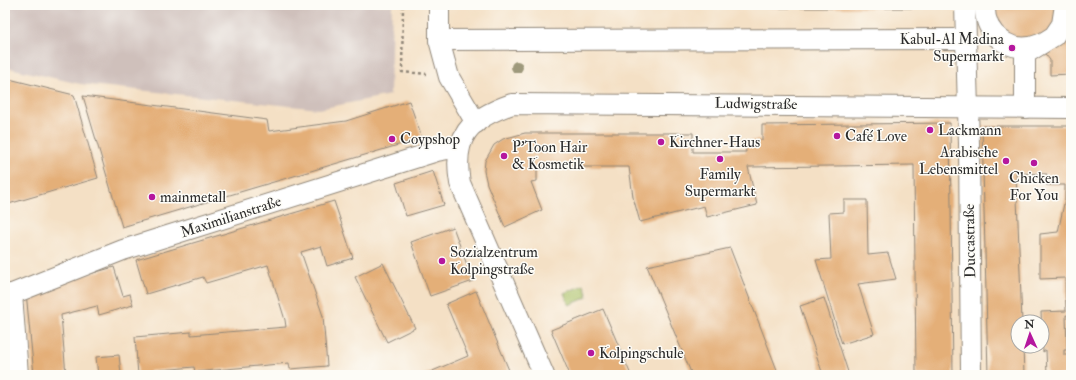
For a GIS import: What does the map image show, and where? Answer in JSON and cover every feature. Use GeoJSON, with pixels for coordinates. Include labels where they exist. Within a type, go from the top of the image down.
{"type":"FeatureCollection","features":[{"type":"Feature","properties":{"kind":"street"},"geometry":{"type":"LineString","coordinates":[[439,5],[439,40],[449,77],[476,123]]}},
{"type":"Feature","properties":{"kind":"street","name":"Duccastraße"},"geometry":{"type":"LineString","coordinates":[[965,5],[969,144],[971,375]]}},
{"type":"Feature","properties":{"kind":"street"},"geometry":{"type":"LineString","coordinates":[[985,5],[985,14],[990,28],[996,36],[1010,45],[1025,48],[1035,46],[1047,41],[1053,35]]}},
{"type":"Feature","properties":{"kind":"street"},"geometry":{"type":"LineString","coordinates":[[1025,108],[1025,54],[1054,36],[1062,24],[1065,9]]}},
{"type":"Feature","properties":{"kind":"street"},"geometry":{"type":"LineString","coordinates":[[439,40],[966,39]]}},
{"type":"Feature","properties":{"kind":"street","name":"Ludwigstraße"},"geometry":{"type":"LineString","coordinates":[[459,147],[467,130],[492,111],[512,104],[1071,108]]}},
{"type":"Feature","properties":{"kind":"street"},"geometry":{"type":"LineString","coordinates":[[459,147],[457,166],[460,183],[544,375]]}},
{"type":"Feature","properties":{"kind":"street","name":"Maximilianstraße"},"geometry":{"type":"LineString","coordinates":[[8,294],[123,250],[437,151],[459,147]]}},
{"type":"Feature","properties":{"kind":"street"},"geometry":{"type":"LineString","coordinates":[[8,294],[18,375]]}},
{"type":"Feature","properties":{"kind":"path"},"geometry":{"type":"LineString","coordinates":[[402,72],[403,5]]}},
{"type":"Feature","properties":{"kind":"shaded area"},"geometry":{"type":"Polygon","coordinates":[[[5,5],[392,5],[390,95],[319,109],[80,84],[5,67],[5,5]]]}},
{"type":"Feature","properties":{"kind":"green space"},"geometry":{"type":"Polygon","coordinates":[[[584,285],[588,297],[569,305],[564,293],[584,285]]]}},
{"type":"Feature","properties":{"kind":"building"},"geometry":{"type":"Polygon","coordinates":[[[613,5],[740,5],[740,7],[613,8],[613,5]]]}},
{"type":"Feature","properties":{"kind":"building"},"geometry":{"type":"Polygon","coordinates":[[[743,5],[797,5],[797,8],[743,8],[743,5]]]}},
{"type":"Feature","properties":{"kind":"building"},"geometry":{"type":"Polygon","coordinates":[[[801,5],[929,5],[929,8],[801,8],[801,5]]]}},
{"type":"Feature","properties":{"kind":"building"},"geometry":{"type":"Polygon","coordinates":[[[982,5],[1071,5],[1071,74],[1050,75],[1050,60],[1042,50],[1025,54],[982,5]]]}},
{"type":"Feature","properties":{"kind":"building"},"geometry":{"type":"Polygon","coordinates":[[[5,78],[74,95],[98,178],[5,205],[5,78]]]}},
{"type":"Feature","properties":{"kind":"building"},"geometry":{"type":"Polygon","coordinates":[[[83,96],[267,120],[269,131],[346,121],[409,101],[422,138],[122,227],[83,96]]]}},
{"type":"Feature","properties":{"kind":"building"},"geometry":{"type":"Polygon","coordinates":[[[950,123],[953,375],[916,375],[914,165],[748,167],[757,205],[707,217],[704,206],[640,222],[633,197],[629,167],[537,167],[537,181],[531,182],[542,210],[505,227],[487,184],[484,171],[485,161],[494,145],[503,139],[525,133],[693,133],[693,152],[746,152],[745,141],[762,140],[762,125],[950,123]]]}},
{"type":"Feature","properties":{"kind":"building"},"geometry":{"type":"Polygon","coordinates":[[[982,126],[1071,126],[1071,316],[1066,315],[1067,350],[1064,350],[1064,355],[1071,355],[1071,375],[1047,375],[1046,354],[1050,354],[1050,314],[1041,314],[1041,312],[1066,311],[1065,278],[1040,279],[1040,234],[1058,232],[1065,199],[1065,185],[1046,185],[1047,174],[1016,173],[1022,314],[1010,314],[1010,354],[1023,354],[1024,375],[988,375],[982,126]]]}},
{"type":"Feature","properties":{"kind":"building"},"geometry":{"type":"Polygon","coordinates":[[[433,171],[444,205],[406,216],[396,183],[433,171]]]}},
{"type":"Feature","properties":{"kind":"building"},"geometry":{"type":"Polygon","coordinates":[[[844,200],[867,200],[868,255],[888,253],[896,279],[858,284],[874,334],[842,344],[816,260],[831,259],[829,213],[844,212],[844,200]]]}},
{"type":"Feature","properties":{"kind":"building"},"geometry":{"type":"Polygon","coordinates":[[[334,201],[353,258],[327,266],[321,246],[301,252],[323,316],[327,366],[290,369],[289,363],[195,372],[194,367],[150,371],[150,374],[138,375],[135,337],[191,332],[191,335],[286,327],[268,265],[206,283],[203,277],[146,294],[136,260],[334,201]]]}},
{"type":"Feature","properties":{"kind":"building","name":"Sozialzentrum Kolpingstraße"},"geometry":{"type":"Polygon","coordinates":[[[453,227],[473,281],[430,296],[411,242],[453,227]]]}},
{"type":"Feature","properties":{"kind":"building"},"geometry":{"type":"Polygon","coordinates":[[[730,248],[779,375],[692,375],[647,266],[730,248]]]}},
{"type":"Feature","properties":{"kind":"building"},"geometry":{"type":"Polygon","coordinates":[[[383,263],[415,328],[387,342],[355,277],[383,263]]]}},
{"type":"Feature","properties":{"kind":"building"},"geometry":{"type":"Polygon","coordinates":[[[114,267],[123,296],[130,294],[133,305],[99,315],[97,306],[61,315],[66,375],[34,375],[26,292],[114,267]]]}},
{"type":"Feature","properties":{"kind":"building"},"geometry":{"type":"Polygon","coordinates":[[[476,291],[511,375],[423,375],[468,356],[446,304],[476,291]]]}},
{"type":"Feature","properties":{"kind":"building"},"geometry":{"type":"Polygon","coordinates":[[[824,298],[849,375],[823,375],[800,306],[824,298]]]}},
{"type":"Feature","properties":{"kind":"building","name":"Kolpingschule"},"geometry":{"type":"Polygon","coordinates":[[[603,309],[631,375],[570,375],[551,330],[603,309]]]}},
{"type":"Feature","properties":{"kind":"building"},"geometry":{"type":"Polygon","coordinates":[[[119,355],[121,374],[98,375],[96,357],[119,355]]]}},
{"type":"Feature","properties":{"kind":"place","name":"Kabul-Al Madina Supermarkt"},"geometry":{"type":"Point","coordinates":[1012,48]}},
{"type":"Feature","properties":{"kind":"place","name":"Lackmann"},"geometry":{"type":"Point","coordinates":[930,130]}},
{"type":"Feature","properties":{"kind":"place","name":"Café Love"},"geometry":{"type":"Point","coordinates":[837,136]}},
{"type":"Feature","properties":{"kind":"place","name":"Coypshop"},"geometry":{"type":"Point","coordinates":[392,139]}},
{"type":"Feature","properties":{"kind":"place","name":"Kirchner-Haus"},"geometry":{"type":"Point","coordinates":[661,142]}},
{"type":"Feature","properties":{"kind":"place","name":"P'Toon Hair & Kosmetik"},"geometry":{"type":"Point","coordinates":[504,156]}},
{"type":"Feature","properties":{"kind":"place","name":"Family Supermarkt"},"geometry":{"type":"Point","coordinates":[720,159]}},
{"type":"Feature","properties":{"kind":"place","name":"Arabische Lebensmittel"},"geometry":{"type":"Point","coordinates":[1006,161]}},
{"type":"Feature","properties":{"kind":"place","name":"Chicken For You"},"geometry":{"type":"Point","coordinates":[1034,163]}},
{"type":"Feature","properties":{"kind":"place","name":"mainmetall"},"geometry":{"type":"Point","coordinates":[152,197]}},
{"type":"Feature","properties":{"kind":"place","name":"Sozialzentrum Kolpingstraße"},"geometry":{"type":"Point","coordinates":[442,261]}},
{"type":"Feature","properties":{"kind":"place","name":"Kolpingschule"},"geometry":{"type":"Point","coordinates":[591,353]}}]}
